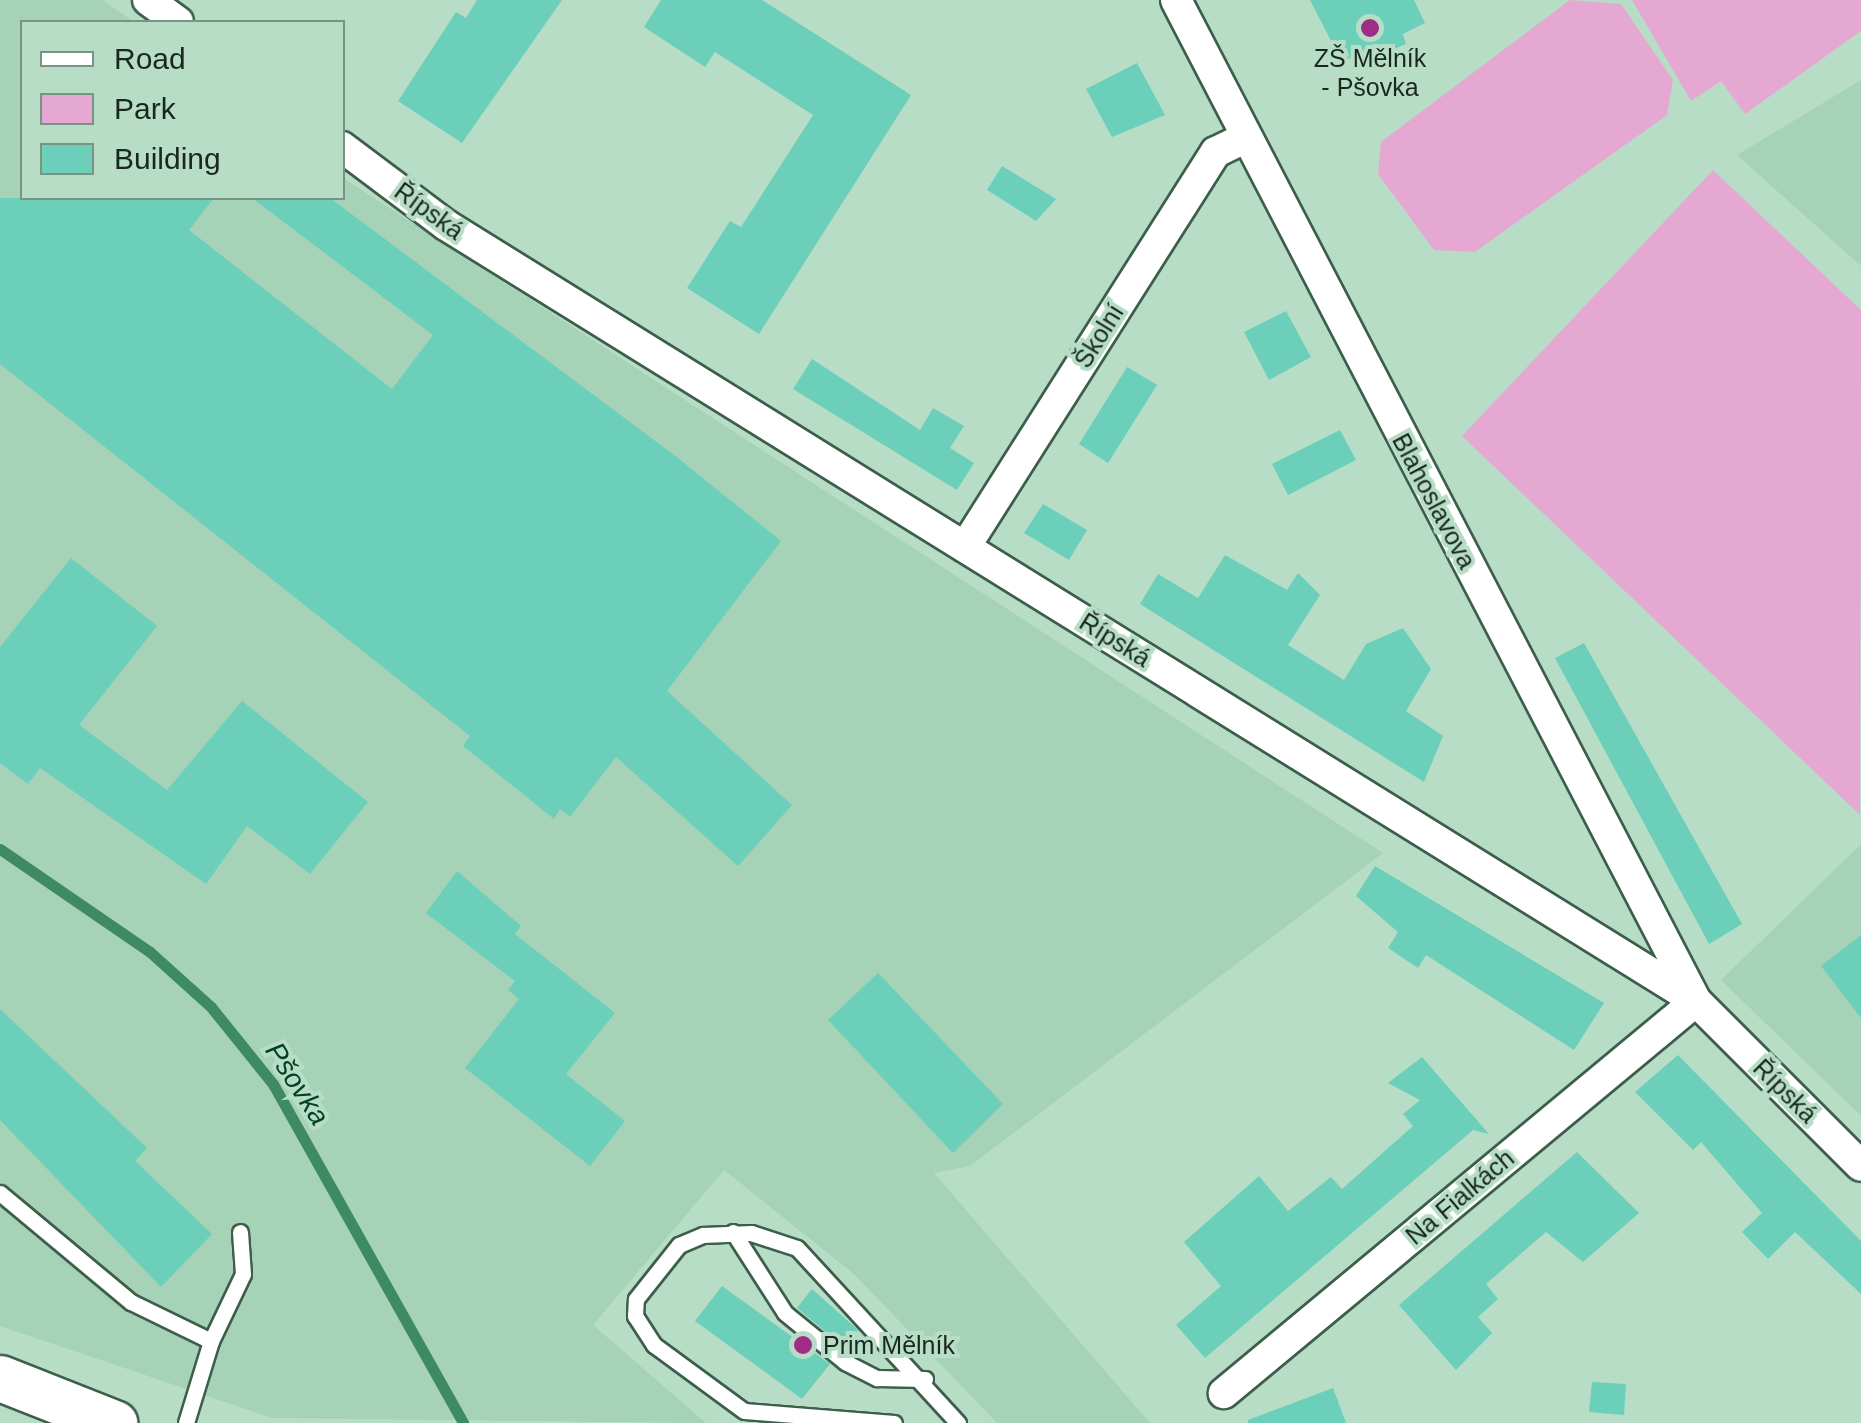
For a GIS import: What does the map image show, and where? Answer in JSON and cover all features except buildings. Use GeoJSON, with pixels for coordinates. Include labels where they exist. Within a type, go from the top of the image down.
{"type":"FeatureCollection","features":[{"type":"Feature","properties":{"kind":"street"},"geometry":{"type":"LineString","coordinates":[[148,0],[175,20]]}},
{"type":"Feature","properties":{"kind":"street","name":"Blahoslavova"},"geometry":{"type":"LineString","coordinates":[[1176,0],[1244,138],[1696,1001]]}},
{"type":"Feature","properties":{"kind":"street","name":"Školní"},"geometry":{"type":"LineString","coordinates":[[965,547],[1216,152],[1244,138]]}},
{"type":"Feature","properties":{"kind":"street","name":"Řípská"},"geometry":{"type":"LineString","coordinates":[[345,149],[446,225],[1696,1001],[1861,1166]]}},
{"type":"Feature","properties":{"kind":"street","name":"Na Fialkách"},"geometry":{"type":"LineString","coordinates":[[1224,1393],[1696,1001]]}},
{"type":"Feature","properties":{"kind":"street"},"geometry":{"type":"LineString","coordinates":[[0,1378],[114,1423]]}},
{"type":"Feature","properties":{"kind":"lane"},"geometry":{"type":"LineString","coordinates":[[0,1193],[131,1302],[210,1342]]}},
{"type":"Feature","properties":{"kind":"lane"},"geometry":{"type":"LineString","coordinates":[[186,1423],[210,1342],[243,1274],[240,1232]]}},
{"type":"Feature","properties":{"kind":"lane"},"geometry":{"type":"LineString","coordinates":[[733,1232],[785,1313],[845,1362],[877,1378],[925,1379]]}},
{"type":"Feature","properties":{"kind":"lane"},"geometry":{"type":"LineString","coordinates":[[894,1423],[744,1411],[654,1346],[636,1298],[679,1245],[733,1232],[797,1248],[925,1379],[958,1423]]}},
{"type":"Feature","properties":{"kind":"shaded area"},"geometry":{"type":"Polygon","coordinates":[[[0,0],[103,0],[131,20],[20,20],[20,200],[345,200],[345,179],[1383,853],[970,1166],[934,1173],[1150,1423],[997,1423],[855,1275],[724,1170],[593,1325],[706,1423],[272,1418],[0,1326],[0,0]]]}},
{"type":"Feature","properties":{"kind":"shaded area"},"geometry":{"type":"Polygon","coordinates":[[[1861,80],[1861,266],[1737,155],[1861,80]]]}},
{"type":"Feature","properties":{"kind":"shaded area"},"geometry":{"type":"Polygon","coordinates":[[[1861,844],[1861,1116],[1721,980],[1861,844]]]}},
{"type":"Feature","properties":{"kind":"green space"},"geometry":{"type":"Polygon","coordinates":[[[1570,0],[1621,4],[1673,80],[1667,115],[1475,252],[1434,250],[1378,174],[1381,142],[1570,0]]]}},
{"type":"Feature","properties":{"kind":"green space"},"geometry":{"type":"Polygon","coordinates":[[[1632,0],[1861,0],[1861,31],[1745,114],[1721,81],[1691,101],[1632,0]]]}},
{"type":"Feature","properties":{"kind":"green space"},"geometry":{"type":"Polygon","coordinates":[[[1713,170],[1861,310],[1860,815],[1462,436],[1713,170]]]}},
{"type":"Feature","properties":{"kind":"waterway","name":"Pšovka"},"geometry":{"type":"LineString","coordinates":[[0,849],[150,952],[211,1007],[273,1084],[463,1423]]}},
{"type":"Feature","properties":{"kind":"place","name":"ZŠ Mělník - Pšovka"},"geometry":{"type":"Point","coordinates":[1370,28]}},
{"type":"Feature","properties":{"kind":"place","name":"Prim Mělník"},"geometry":{"type":"Point","coordinates":[803,1345]}}]}
